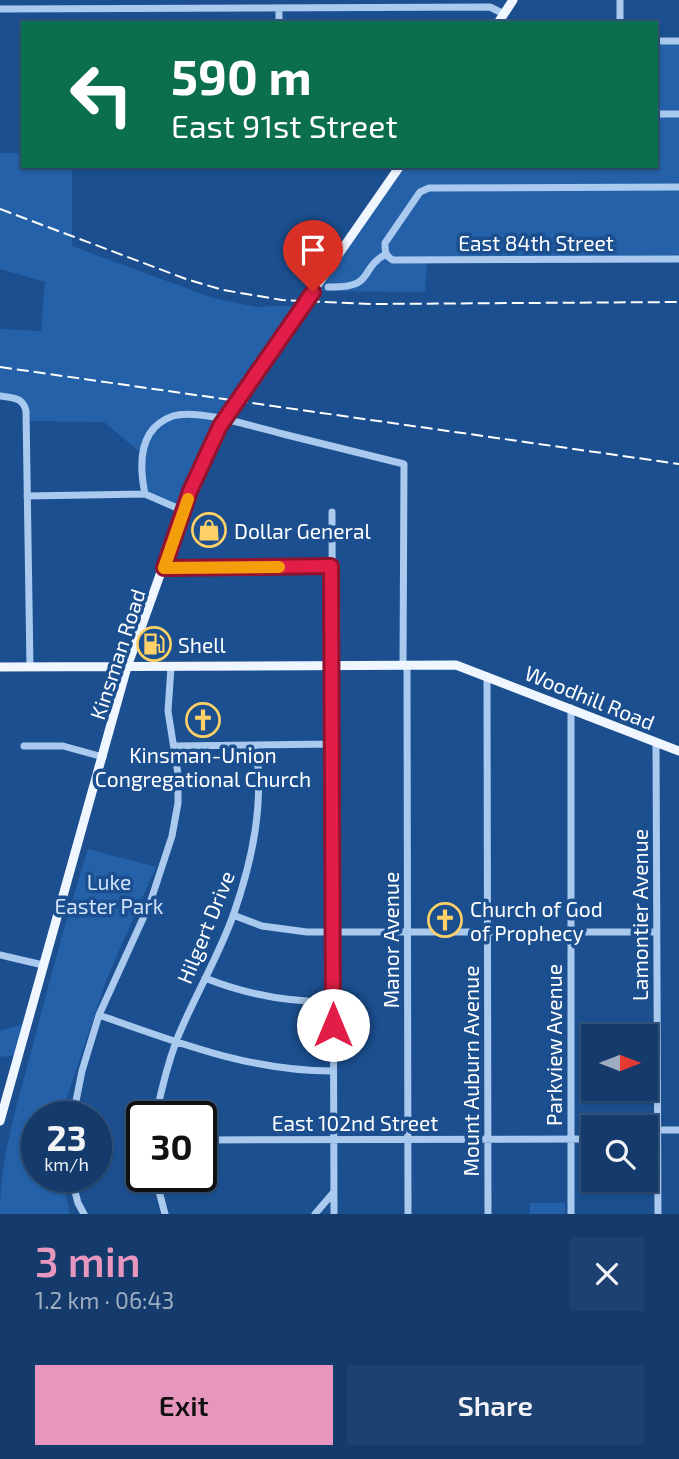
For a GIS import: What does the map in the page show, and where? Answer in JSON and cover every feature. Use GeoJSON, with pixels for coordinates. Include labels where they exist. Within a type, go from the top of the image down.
{"type":"FeatureCollection","features":[{"type":"Feature","properties":{"kind":"main road"},"geometry":{"type":"LineString","coordinates":[[501,19],[513,0]]}},
{"type":"Feature","properties":{"kind":"main road","name":"Kinsman Road"},"geometry":{"type":"LineString","coordinates":[[0,1121],[127,667],[204,457],[220,426],[399,168]]}},
{"type":"Feature","properties":{"kind":"main road","name":"Woodhill Road"},"geometry":{"type":"LineString","coordinates":[[0,667],[456,665],[679,751]]}},
{"type":"Feature","properties":{"kind":"street"},"geometry":{"type":"LineString","coordinates":[[620,0],[620,21]]}},
{"type":"Feature","properties":{"kind":"street"},"geometry":{"type":"LineString","coordinates":[[0,9],[489,7],[501,19]]}},
{"type":"Feature","properties":{"kind":"street"},"geometry":{"type":"LineString","coordinates":[[279,9],[279,21]]}},
{"type":"Feature","properties":{"kind":"street"},"geometry":{"type":"LineString","coordinates":[[658,41],[679,41]]}},
{"type":"Feature","properties":{"kind":"street"},"geometry":{"type":"LineString","coordinates":[[658,114],[679,114]]}},
{"type":"Feature","properties":{"kind":"street"},"geometry":{"type":"LineString","coordinates":[[328,287],[363,282],[377,259],[389,257],[385,243],[420,192],[429,188],[679,187]]}},
{"type":"Feature","properties":{"kind":"street","name":"East 84th Street"},"geometry":{"type":"LineString","coordinates":[[389,257],[679,258]]}},
{"type":"Feature","properties":{"kind":"street"},"geometry":{"type":"LineString","coordinates":[[0,396],[19,399],[24,404],[30,667]]}},
{"type":"Feature","properties":{"kind":"street","name":"Manor Avenue"},"geometry":{"type":"LineString","coordinates":[[145,495],[141,463],[145,443],[150,433],[165,420],[184,414],[229,421],[404,464],[408,1214]]}},
{"type":"Feature","properties":{"kind":"street"},"geometry":{"type":"LineString","coordinates":[[27,496],[145,495],[184,511]]}},
{"type":"Feature","properties":{"kind":"street"},"geometry":{"type":"LineString","coordinates":[[332,512],[334,1214]]}},
{"type":"Feature","properties":{"kind":"street"},"geometry":{"type":"LineString","coordinates":[[164,568],[331,566]]}},
{"type":"Feature","properties":{"kind":"street"},"geometry":{"type":"LineString","coordinates":[[76,1101],[99,1015],[150,903],[170,843],[178,803],[175,746],[168,710],[171,667]]}},
{"type":"Feature","properties":{"kind":"street","name":"Mount Auburn Avenue"},"geometry":{"type":"LineString","coordinates":[[487,676],[488,1214]]}},
{"type":"Feature","properties":{"kind":"street","name":"Parkview Avenue"},"geometry":{"type":"LineString","coordinates":[[570,709],[571,1214]]}},
{"type":"Feature","properties":{"kind":"street","name":"Lamontier Avenue"},"geometry":{"type":"LineString","coordinates":[[656,742],[657,1115]]}},
{"type":"Feature","properties":{"kind":"street"},"geometry":{"type":"LineString","coordinates":[[175,746],[332,744]]}},
{"type":"Feature","properties":{"kind":"street"},"geometry":{"type":"LineString","coordinates":[[24,746],[63,746],[103,757]]}},
{"type":"Feature","properties":{"kind":"street","name":"Hilgert Drive"},"geometry":{"type":"LineString","coordinates":[[160,1101],[176,1042],[233,915],[257,825],[260,782],[256,746]]}},
{"type":"Feature","properties":{"kind":"street"},"geometry":{"type":"LineString","coordinates":[[233,915],[262,926],[289,931],[657,932]]}},
{"type":"Feature","properties":{"kind":"street"},"geometry":{"type":"LineString","coordinates":[[0,955],[43,965]]}},
{"type":"Feature","properties":{"kind":"street"},"geometry":{"type":"LineString","coordinates":[[205,978],[269,998],[333,1002]]}},
{"type":"Feature","properties":{"kind":"street"},"geometry":{"type":"LineString","coordinates":[[99,1015],[234,1060],[271,1068],[332,1071]]}},
{"type":"Feature","properties":{"kind":"street"},"geometry":{"type":"LineString","coordinates":[[658,1130],[679,1130]]}},
{"type":"Feature","properties":{"kind":"street","name":"East 102nd Street"},"geometry":{"type":"LineString","coordinates":[[217,1140],[581,1140]]}},
{"type":"Feature","properties":{"kind":"street"},"geometry":{"type":"LineString","coordinates":[[75,1192],[84,1213]]}},
{"type":"Feature","properties":{"kind":"street"},"geometry":{"type":"LineString","coordinates":[[159,1192],[165,1214]]}},
{"type":"Feature","properties":{"kind":"street"},"geometry":{"type":"LineString","coordinates":[[315,1214],[333,1192]]}},
{"type":"Feature","properties":{"kind":"street","name":"Lamontier Avenue"},"geometry":{"type":"LineString","coordinates":[[657,1192],[657,1214]]}},
{"type":"Feature","properties":{"kind":"green space"},"geometry":{"type":"Polygon","coordinates":[[[658,41],[679,41],[679,262],[427,263],[425,292],[313,291],[399,168],[658,168],[658,41]]]}},
{"type":"Feature","properties":{"kind":"green space"},"geometry":{"type":"Polygon","coordinates":[[[0,153],[21,153],[21,168],[72,168],[72,246],[213,298],[257,307],[303,305],[220,426],[184,511],[145,494],[142,454],[104,422],[26,421],[24,403],[0,396],[0,329],[41,331],[45,282],[0,269],[0,153]]]}},
{"type":"Feature","properties":{"kind":"green space","name":"Luke Easter Park"},"geometry":{"type":"Polygon","coordinates":[[[88,849],[156,867],[107,978],[66,1101],[21,1101],[21,1192],[65,1192],[70,1214],[0,1214],[3,1174],[14,1115],[88,849]]]}},
{"type":"Feature","properties":{"kind":"green space"},"geometry":{"type":"Polygon","coordinates":[[[27,1023],[18,1055],[0,1057],[0,1031],[27,1023]]]}},
{"type":"Feature","properties":{"kind":"green space"},"geometry":{"type":"Polygon","coordinates":[[[530,1203],[565,1203],[565,1214],[530,1214],[530,1203]]]}},
{"type":"Feature","properties":{"kind":"railway"},"geometry":{"type":"LineString","coordinates":[[0,209],[186,279],[223,290],[282,300],[371,304],[679,302]]}},
{"type":"Feature","properties":{"kind":"railway"},"geometry":{"type":"LineString","coordinates":[[0,367],[679,464]]}},
{"type":"Feature","properties":{"kind":"slow traffic"},"geometry":{"type":"LineString","coordinates":[[188,499],[164,568],[279,567]]}},
{"type":"Feature","properties":{"kind":"place","name":"Dollar General"},"geometry":{"type":"Point","coordinates":[209,530]}},
{"type":"Feature","properties":{"kind":"place","name":"Shell"},"geometry":{"type":"Point","coordinates":[154,644]}},
{"type":"Feature","properties":{"kind":"place","name":"Kinsman-Union Congregational Church"},"geometry":{"type":"Point","coordinates":[203,720]}},
{"type":"Feature","properties":{"kind":"place","name":"Church of God of Prophecy"},"geometry":{"type":"Point","coordinates":[445,920]}},
{"type":"Feature","properties":{"kind":"route"},"geometry":{"type":"LineString","coordinates":[[313,292],[220,426],[190,491],[164,568],[331,566],[333,1025]]}}]}
